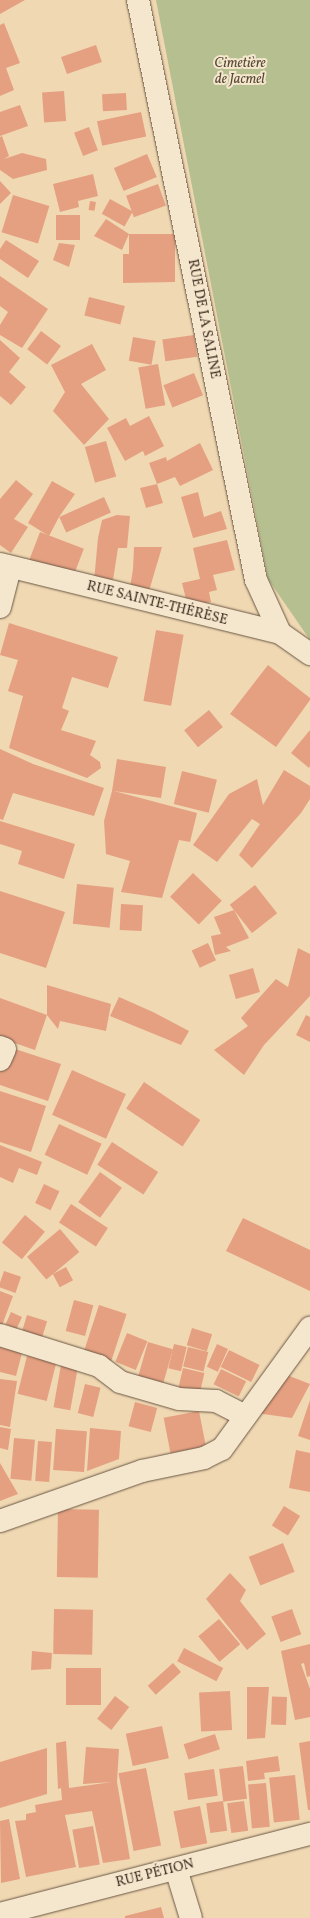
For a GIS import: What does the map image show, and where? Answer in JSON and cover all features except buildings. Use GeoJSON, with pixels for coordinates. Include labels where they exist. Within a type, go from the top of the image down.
{"type":"FeatureCollection","features":[{"type":"Feature","properties":{"kind":"street","name":"RUE DE LA SALINE"},"geometry":{"type":"LineString","coordinates":[[138,0],[256,580],[280,633]]}},
{"type":"Feature","properties":{"kind":"street","name":"RUE SAINTE-THÉRÈSE"},"geometry":{"type":"LineString","coordinates":[[5,566],[280,633],[310,654]]}},
{"type":"Feature","properties":{"kind":"street"},"geometry":{"type":"LineString","coordinates":[[0,607],[5,566]]}},
{"type":"Feature","properties":{"kind":"street"},"geometry":{"type":"LineString","coordinates":[[0,1047],[5,1049],[0,1060]]}},
{"type":"Feature","properties":{"kind":"street"},"geometry":{"type":"LineString","coordinates":[[0,1521],[142,1471],[204,1458],[222,1449],[310,1328]]}},
{"type":"Feature","properties":{"kind":"street"},"geometry":{"type":"LineString","coordinates":[[0,1335],[99,1366],[120,1382],[179,1399],[216,1402],[245,1416]]}},
{"type":"Feature","properties":{"kind":"street","name":"RUE PÉTION"},"geometry":{"type":"LineString","coordinates":[[0,1914],[310,1834]]}},
{"type":"Feature","properties":{"kind":"street"},"geometry":{"type":"LineString","coordinates":[[176,1869],[191,1918]]}},
{"type":"Feature","properties":{"kind":"green space","name":"Cimetière de Jacmel"},"geometry":{"type":"Polygon","coordinates":[[[156,0],[310,0],[310,640],[268,579],[156,0]]]}}]}
